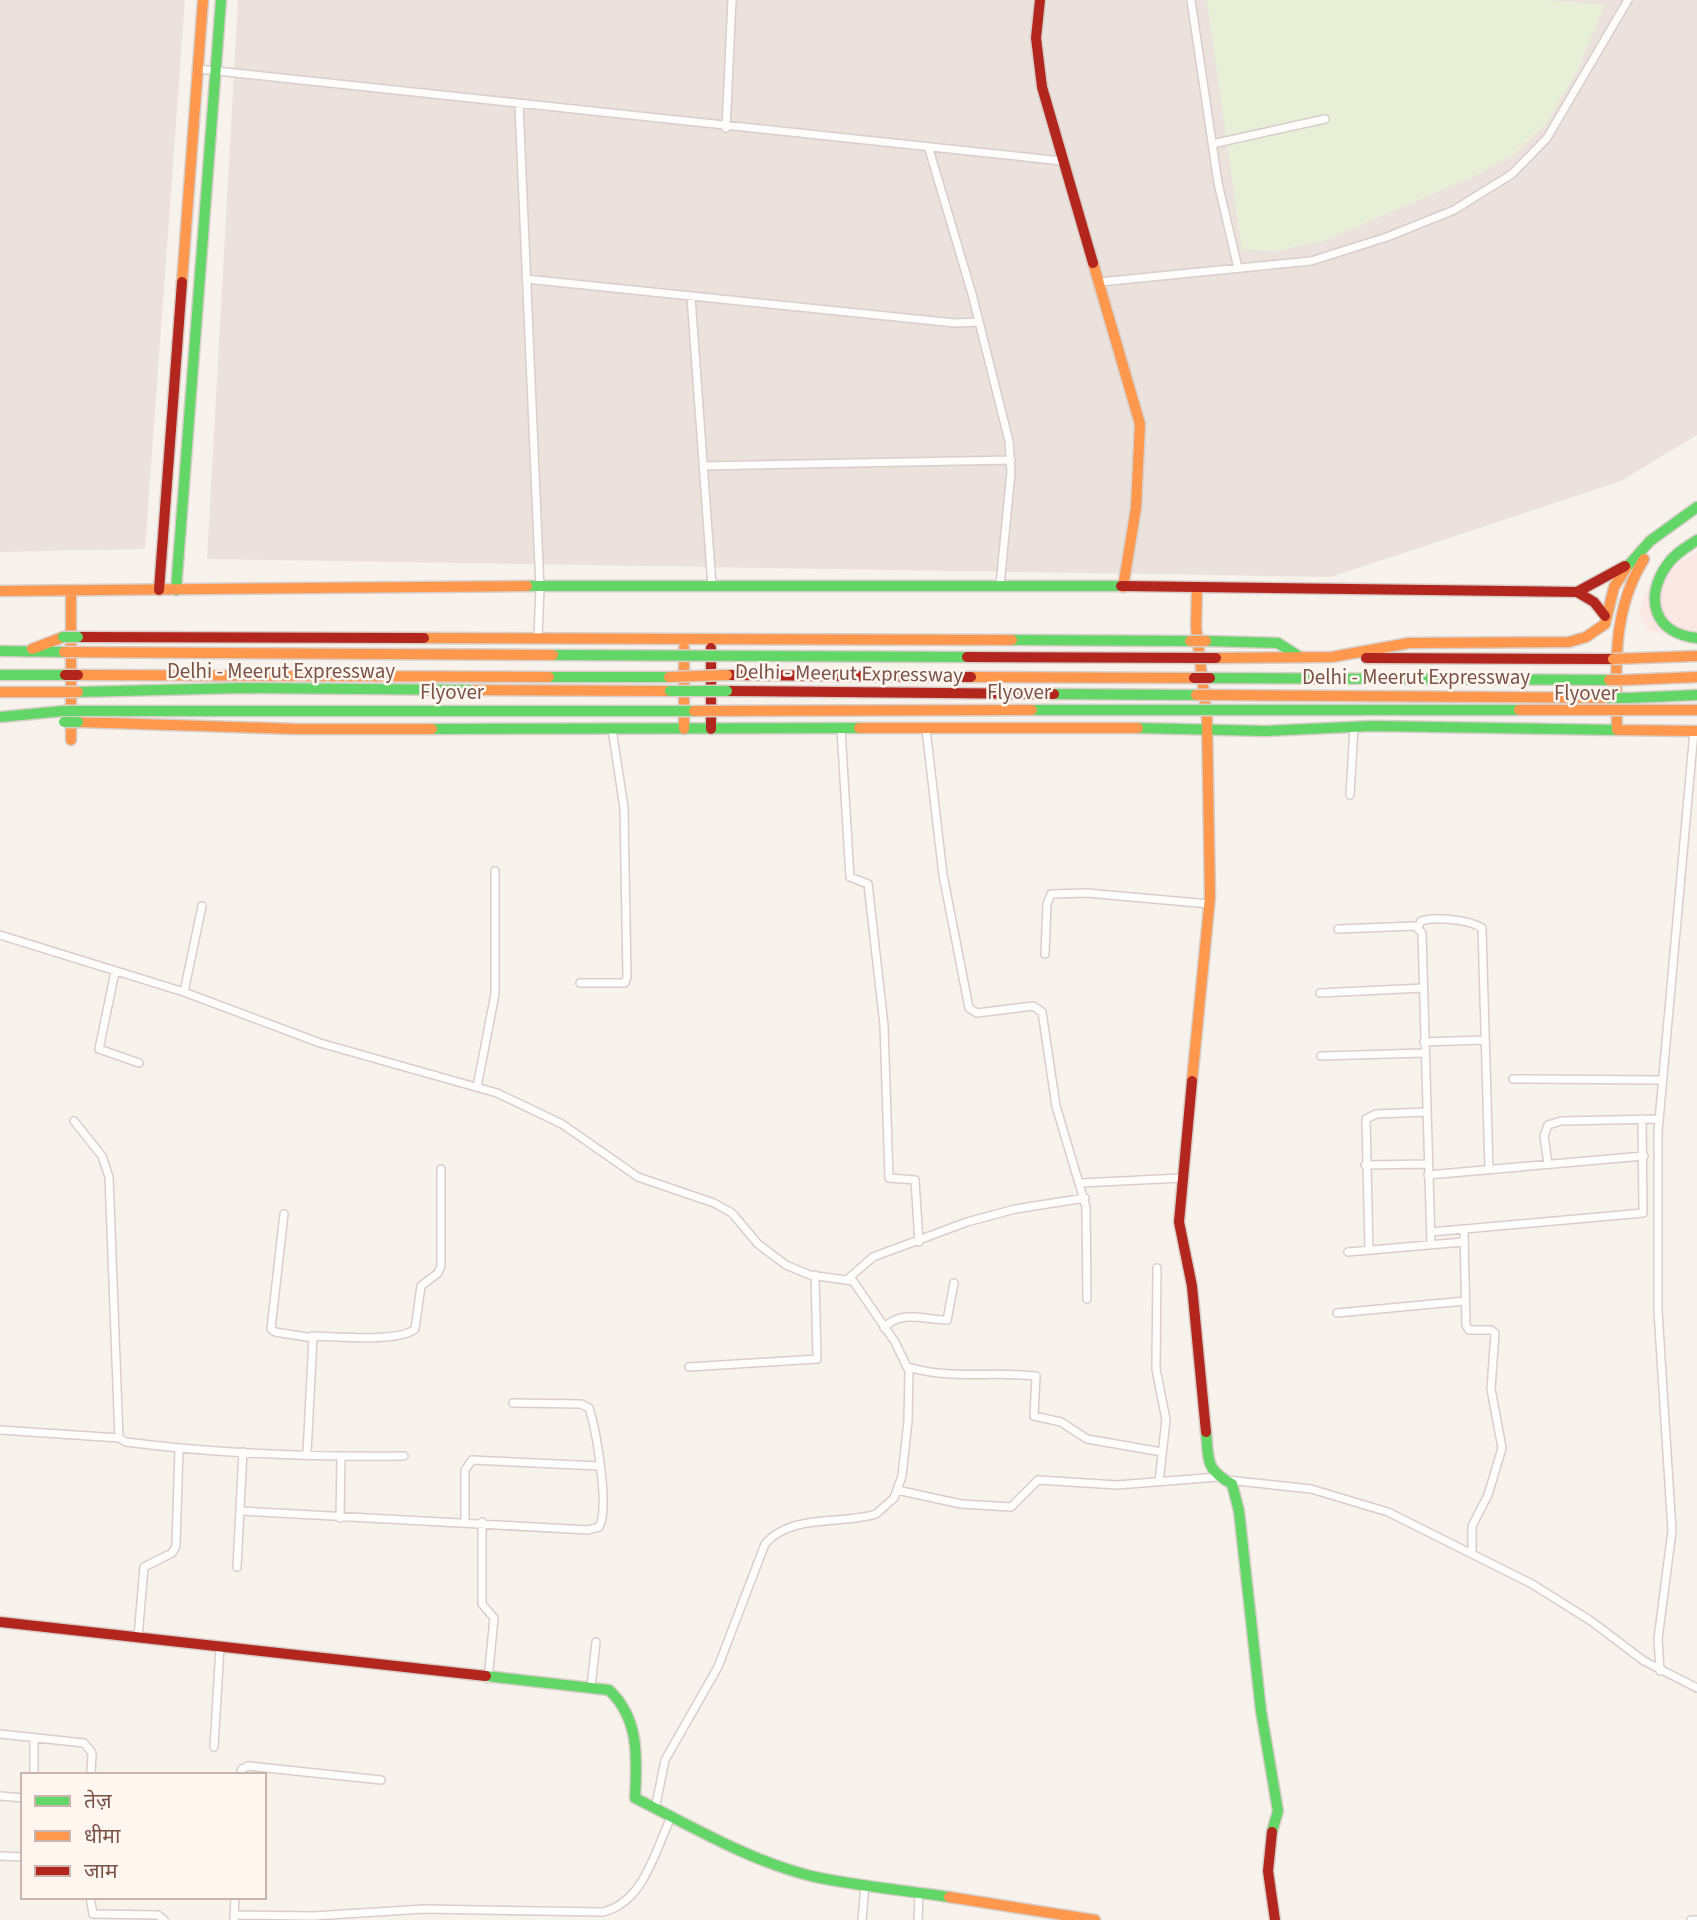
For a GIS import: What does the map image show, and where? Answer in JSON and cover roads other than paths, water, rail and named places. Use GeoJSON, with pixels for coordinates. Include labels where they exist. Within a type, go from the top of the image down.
{"type":"FeatureCollection","features":[{"type":"Feature","properties":{"kind":"main road"},"geometry":{"type":"LineString","coordinates":[[159,590],[203,0]]}},
{"type":"Feature","properties":{"kind":"main road"},"geometry":{"type":"LineString","coordinates":[[176,590],[221,0]]}},
{"type":"Feature","properties":{"kind":"main road"},"geometry":{"type":"LineString","coordinates":[[1040,0],[1036,38],[1038,63],[1062,161],[1140,424],[1136,508],[1123,587]]}},
{"type":"Feature","properties":{"kind":"main road"},"geometry":{"type":"LineString","coordinates":[[1332,657],[1409,643],[1569,642],[1586,636],[1605,620],[1610,592],[1665,531],[1697,508]]}},
{"type":"Feature","properties":{"kind":"main road"},"geometry":{"type":"LineString","coordinates":[[1697,508],[1685,523],[1690,534],[1697,538],[1667,565],[1656,605],[1658,622],[1664,628],[1674,636],[1697,638]]}},
{"type":"Feature","properties":{"kind":"main road"},"geometry":{"type":"LineString","coordinates":[[0,591],[365,586],[540,588],[1000,585],[1577,592],[1632,567]]}},
{"type":"Feature","properties":{"kind":"main road"},"geometry":{"type":"LineString","coordinates":[[1617,730],[1618,615],[1632,567]]}},
{"type":"Feature","properties":{"kind":"main road"},"geometry":{"type":"LineString","coordinates":[[1196,587],[1196,627],[1207,727],[1209,904],[1181,1178],[1179,1222],[1192,1286],[1209,1464],[1236,1491],[1239,1511],[1261,1711],[1276,1790],[1277,1822],[1269,1843],[1268,1871],[1275,1920]]}},
{"type":"Feature","properties":{"kind":"main road"},"geometry":{"type":"LineString","coordinates":[[71,740],[72,592]]}},
{"type":"Feature","properties":{"kind":"main road"},"geometry":{"type":"LineString","coordinates":[[1577,592],[1594,602],[1605,620]]}},
{"type":"Feature","properties":{"kind":"main road"},"geometry":{"type":"LineString","coordinates":[[26,652],[63,637],[538,637],[1278,643],[1300,657]]}},
{"type":"Feature","properties":{"kind":"main road"},"geometry":{"type":"LineString","coordinates":[[684,638],[684,729]]}},
{"type":"Feature","properties":{"kind":"main road"},"geometry":{"type":"LineString","coordinates":[[710,729],[711,638]]}},
{"type":"Feature","properties":{"kind":"main road","name":"Flyover"},"geometry":{"type":"LineString","coordinates":[[0,651],[1216,658],[1697,656]]}},
{"type":"Feature","properties":{"kind":"main road","name":"Delhi - Meerut Expressway"},"geometry":{"type":"LineString","coordinates":[[0,675],[1609,680],[1697,677]]}},
{"type":"Feature","properties":{"kind":"main road","name":"Delhi - Meerut Expressway"},"geometry":{"type":"LineString","coordinates":[[0,692],[240,688],[1609,698],[1697,695]]}},
{"type":"Feature","properties":{"kind":"main road","name":"Flyover"},"geometry":{"type":"LineString","coordinates":[[0,717],[46,711],[63,716],[1697,710]]}},
{"type":"Feature","properties":{"kind":"main road"},"geometry":{"type":"LineString","coordinates":[[63,716],[78,722],[297,729],[1207,727],[1267,731],[1354,727],[1695,731]]}},
{"type":"Feature","properties":{"kind":"main road"},"geometry":{"type":"LineString","coordinates":[[0,1622],[488,1679],[609,1690],[619,1699],[638,1751],[635,1798],[671,1817],[788,1869],[919,1894],[1095,1920]]}},
{"type":"Feature","properties":{"kind":"street"},"geometry":{"type":"LineString","coordinates":[[726,128],[732,0]]}},
{"type":"Feature","properties":{"kind":"street"},"geometry":{"type":"LineString","coordinates":[[1191,0],[1212,144],[1238,268]]}},
{"type":"Feature","properties":{"kind":"street"},"geometry":{"type":"LineString","coordinates":[[1100,282],[1311,261],[1387,237],[1454,210],[1512,174],[1547,138],[1628,0]]}},
{"type":"Feature","properties":{"kind":"street"},"geometry":{"type":"LineString","coordinates":[[198,69],[726,128],[1062,161]]}},
{"type":"Feature","properties":{"kind":"street"},"geometry":{"type":"LineString","coordinates":[[519,105],[540,588],[538,637]]}},
{"type":"Feature","properties":{"kind":"street"},"geometry":{"type":"LineString","coordinates":[[1212,144],[1325,119]]}},
{"type":"Feature","properties":{"kind":"street"},"geometry":{"type":"LineString","coordinates":[[929,149],[979,323],[1007,433],[1011,460],[1000,585]]}},
{"type":"Feature","properties":{"kind":"street"},"geometry":{"type":"LineString","coordinates":[[526,279],[955,323],[979,323]]}},
{"type":"Feature","properties":{"kind":"street"},"geometry":{"type":"LineString","coordinates":[[691,296],[712,586]]}},
{"type":"Feature","properties":{"kind":"street"},"geometry":{"type":"LineString","coordinates":[[703,466],[1011,460]]}},
{"type":"Feature","properties":{"kind":"street"},"geometry":{"type":"LineString","coordinates":[[1350,795],[1354,727]]}},
{"type":"Feature","properties":{"kind":"street"},"geometry":{"type":"LineString","coordinates":[[580,983],[618,985],[625,983],[627,977],[624,808],[612,729]]}},
{"type":"Feature","properties":{"kind":"street"},"geometry":{"type":"LineString","coordinates":[[841,729],[850,877],[868,884],[884,1025],[889,1178],[915,1180],[919,1242]]}},
{"type":"Feature","properties":{"kind":"street"},"geometry":{"type":"LineString","coordinates":[[926,729],[947,901],[969,1008],[977,1013],[1040,1008],[1056,1106],[1084,1198],[1088,1231],[1087,1299]]}},
{"type":"Feature","properties":{"kind":"street"},"geometry":{"type":"LineString","coordinates":[[1661,1671],[1658,1640],[1672,1531],[1658,1311],[1659,1119],[1695,731]]}},
{"type":"Feature","properties":{"kind":"street"},"geometry":{"type":"LineString","coordinates":[[477,1087],[495,994],[495,871]]}},
{"type":"Feature","properties":{"kind":"street"},"geometry":{"type":"LineString","coordinates":[[1045,954],[1047,904],[1051,894],[1112,894],[1209,904]]}},
{"type":"Feature","properties":{"kind":"street"},"geometry":{"type":"LineString","coordinates":[[184,992],[202,906]]}},
{"type":"Feature","properties":{"kind":"street"},"geometry":{"type":"LineString","coordinates":[[1418,927],[1421,921],[1428,919],[1470,923],[1482,929],[1483,1040],[1489,1168]]}},
{"type":"Feature","properties":{"kind":"street"},"geometry":{"type":"LineString","coordinates":[[1338,929],[1418,927]]}},
{"type":"Feature","properties":{"kind":"street"},"geometry":{"type":"LineString","coordinates":[[1418,927],[1422,933],[1427,1164],[1432,1245]]}},
{"type":"Feature","properties":{"kind":"street"},"geometry":{"type":"LineString","coordinates":[[0,935],[184,992],[320,1043],[509,1097],[552,1118],[638,1177],[714,1203],[732,1213],[776,1258],[797,1271],[849,1278],[856,1284],[908,1367],[907,1445],[897,1490],[886,1507],[876,1514],[790,1527],[775,1534],[765,1544],[718,1667],[665,1759],[655,1809]]}},
{"type":"Feature","properties":{"kind":"street"},"geometry":{"type":"LineString","coordinates":[[115,972],[99,1049],[139,1063]]}},
{"type":"Feature","properties":{"kind":"street"},"geometry":{"type":"LineString","coordinates":[[1320,993],[1423,988]]}},
{"type":"Feature","properties":{"kind":"street"},"geometry":{"type":"LineString","coordinates":[[1424,1042],[1483,1040]]}},
{"type":"Feature","properties":{"kind":"street"},"geometry":{"type":"LineString","coordinates":[[1321,1056],[1424,1053]]}},
{"type":"Feature","properties":{"kind":"street"},"geometry":{"type":"LineString","coordinates":[[1513,1079],[1662,1080]]}},
{"type":"Feature","properties":{"kind":"street"},"geometry":{"type":"LineString","coordinates":[[1369,1250],[1365,1125],[1370,1116],[1426,1112]]}},
{"type":"Feature","properties":{"kind":"street"},"geometry":{"type":"LineString","coordinates":[[1431,1232],[1643,1213],[1642,1119]]}},
{"type":"Feature","properties":{"kind":"street"},"geometry":{"type":"LineString","coordinates":[[1548,1164],[1544,1136],[1548,1125],[1561,1121],[1659,1119]]}},
{"type":"Feature","properties":{"kind":"street"},"geometry":{"type":"LineString","coordinates":[[74,1121],[97,1150],[109,1177],[119,1438]]}},
{"type":"Feature","properties":{"kind":"street"},"geometry":{"type":"LineString","coordinates":[[1428,1175],[1644,1156]]}},
{"type":"Feature","properties":{"kind":"street"},"geometry":{"type":"LineString","coordinates":[[1365,1165],[1427,1164]]}},
{"type":"Feature","properties":{"kind":"street"},"geometry":{"type":"LineString","coordinates":[[284,1214],[271,1329],[275,1332],[312,1336],[407,1334],[415,1329],[421,1286],[438,1273],[441,1266],[441,1169]]}},
{"type":"Feature","properties":{"kind":"street"},"geometry":{"type":"LineString","coordinates":[[1081,1183],[1181,1178]]}},
{"type":"Feature","properties":{"kind":"street"},"geometry":{"type":"LineString","coordinates":[[849,1278],[873,1257],[993,1214],[1084,1198]]}},
{"type":"Feature","properties":{"kind":"street"},"geometry":{"type":"LineString","coordinates":[[1464,1231],[1468,1328],[1491,1330],[1494,1333],[1491,1389],[1502,1445],[1488,1495],[1472,1526],[1472,1553]]}},
{"type":"Feature","properties":{"kind":"street"},"geometry":{"type":"LineString","coordinates":[[1348,1252],[1463,1242]]}},
{"type":"Feature","properties":{"kind":"street"},"geometry":{"type":"LineString","coordinates":[[1157,1268],[1156,1369],[1166,1420],[1159,1482]]}},
{"type":"Feature","properties":{"kind":"street"},"geometry":{"type":"LineString","coordinates":[[689,1367],[817,1359],[820,1354],[815,1275]]}},
{"type":"Feature","properties":{"kind":"street"},"geometry":{"type":"LineString","coordinates":[[884,1328],[892,1319],[901,1316],[947,1320],[954,1283]]}},
{"type":"Feature","properties":{"kind":"street"},"geometry":{"type":"LineString","coordinates":[[1337,1312],[1465,1301]]}},
{"type":"Feature","properties":{"kind":"street"},"geometry":{"type":"LineString","coordinates":[[307,1453],[312,1336]]}},
{"type":"Feature","properties":{"kind":"street"},"geometry":{"type":"LineString","coordinates":[[908,1367],[943,1376],[977,1372],[1036,1376],[1034,1416],[1061,1422],[1087,1439],[1162,1452]]}},
{"type":"Feature","properties":{"kind":"street"},"geometry":{"type":"LineString","coordinates":[[241,1511],[340,1518],[465,1521],[588,1530],[599,1527],[602,1519],[598,1466],[589,1408],[581,1404],[513,1403]]}},
{"type":"Feature","properties":{"kind":"street"},"geometry":{"type":"LineString","coordinates":[[0,1430],[119,1438],[127,1442],[179,1449],[307,1453],[341,1457],[404,1456]]}},
{"type":"Feature","properties":{"kind":"street"},"geometry":{"type":"LineString","coordinates":[[138,1638],[144,1567],[172,1553],[176,1546],[179,1449]]}},
{"type":"Feature","properties":{"kind":"street"},"geometry":{"type":"LineString","coordinates":[[237,1567],[243,1452]]}},
{"type":"Feature","properties":{"kind":"street"},"geometry":{"type":"LineString","coordinates":[[340,1518],[341,1457]]}},
{"type":"Feature","properties":{"kind":"street"},"geometry":{"type":"LineString","coordinates":[[465,1521],[465,1470],[468,1461],[598,1466]]}},
{"type":"Feature","properties":{"kind":"street"},"geometry":{"type":"LineString","coordinates":[[897,1490],[961,1504],[1011,1507],[1038,1480],[1117,1485],[1223,1478],[1331,1493],[1388,1512],[1472,1553],[1555,1598],[1661,1671],[1697,1688]]}},
{"type":"Feature","properties":{"kind":"street"},"geometry":{"type":"LineString","coordinates":[[482,1522],[482,1604],[494,1618],[488,1679]]}},
{"type":"Feature","properties":{"kind":"street"},"geometry":{"type":"LineString","coordinates":[[591,1687],[596,1642]]}},
{"type":"Feature","properties":{"kind":"street"},"geometry":{"type":"LineString","coordinates":[[214,1747],[220,1647]]}},
{"type":"Feature","properties":{"kind":"street"},"geometry":{"type":"LineString","coordinates":[[0,1734],[84,1743],[92,1753],[91,1773]]}},
{"type":"Feature","properties":{"kind":"street"},"geometry":{"type":"LineString","coordinates":[[34,1739],[34,1773]]}},
{"type":"Feature","properties":{"kind":"street"},"geometry":{"type":"LineString","coordinates":[[241,1773],[248,1766],[381,1780]]}},
{"type":"Feature","properties":{"kind":"street"},"geometry":{"type":"LineString","coordinates":[[0,1796],[21,1798]]}},
{"type":"Feature","properties":{"kind":"street"},"geometry":{"type":"LineString","coordinates":[[235,1899],[234,1918],[424,1909],[603,1913],[623,1906],[634,1894],[671,1817]]}},
{"type":"Feature","properties":{"kind":"street"},"geometry":{"type":"LineString","coordinates":[[0,1856],[21,1857]]}},
{"type":"Feature","properties":{"kind":"street"},"geometry":{"type":"LineString","coordinates":[[862,1920],[865,1885]]}},
{"type":"Feature","properties":{"kind":"street"},"geometry":{"type":"LineString","coordinates":[[918,1920],[919,1894]]}},
{"type":"Feature","properties":{"kind":"street"},"geometry":{"type":"LineString","coordinates":[[90,1899],[93,1914],[121,1917],[158,1915],[164,1920]]}},
{"type":"Feature","properties":{"kind":"street"},"geometry":{"type":"LineString","coordinates":[[1691,1920],[1697,1920]]}}]}
